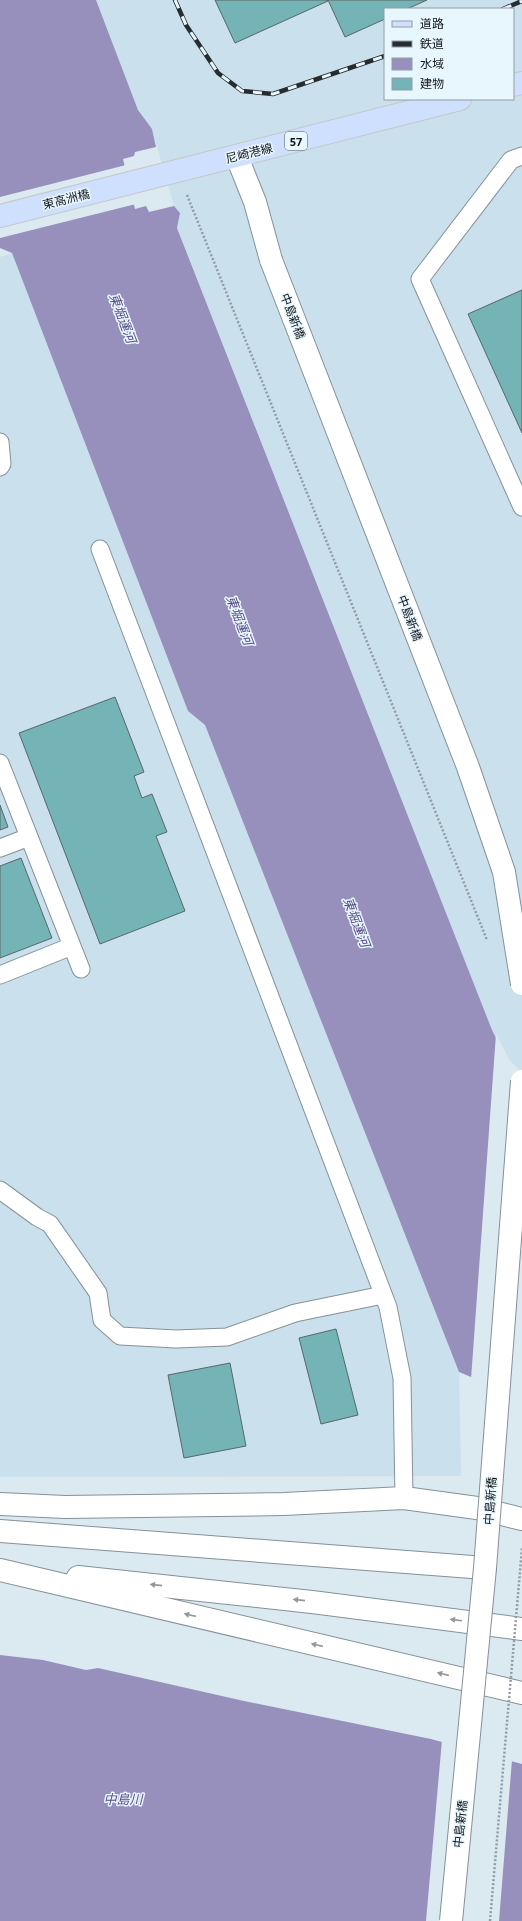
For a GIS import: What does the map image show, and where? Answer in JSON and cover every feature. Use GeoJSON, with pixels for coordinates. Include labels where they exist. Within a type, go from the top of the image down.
{"type":"FeatureCollection","features":[{"type":"Feature","properties":{"kind":"main road","name":"尼崎港線"},"geometry":{"type":"LineString","coordinates":[[131,183],[177,170],[237,157],[456,100]]}},
{"type":"Feature","properties":{"kind":"main road","name":"東高洲橋"},"geometry":{"type":"LineString","coordinates":[[0,216],[131,183]]}},
{"type":"Feature","properties":{"kind":"street","name":"中島新橋"},"geometry":{"type":"LineString","coordinates":[[237,157],[255,202],[271,260],[481,804],[504,872],[522,984]]}},
{"type":"Feature","properties":{"kind":"street","name":"中島新橋"},"geometry":{"type":"LineString","coordinates":[[451,1921],[485,1568],[522,1081]]}},
{"type":"Feature","properties":{"kind":"street"},"geometry":{"type":"LineString","coordinates":[[0,1504],[88,1507],[284,1504],[404,1498],[477,1508],[522,1519]]}},
{"type":"Feature","properties":{"kind":"street"},"geometry":{"type":"LineString","coordinates":[[0,1531],[485,1568]]}},
{"type":"Feature","properties":{"kind":"street"},"geometry":{"type":"LineString","coordinates":[[0,1569],[312,1602],[522,1629]]}},
{"type":"Feature","properties":{"kind":"street"},"geometry":{"type":"LineString","coordinates":[[0,1569],[522,1693]]}},
{"type":"Feature","properties":{"kind":"lane"},"geometry":{"type":"LineString","coordinates":[[522,156],[511,160],[420,279],[522,507]]}},
{"type":"Feature","properties":{"kind":"lane"},"geometry":{"type":"LineString","coordinates":[[0,442],[2,464],[0,467]]}},
{"type":"Feature","properties":{"kind":"lane"},"geometry":{"type":"LineString","coordinates":[[100,549],[388,1307],[402,1378],[404,1498]]}},
{"type":"Feature","properties":{"kind":"lane"},"geometry":{"type":"LineString","coordinates":[[0,763],[81,969]]}},
{"type":"Feature","properties":{"kind":"lane"},"geometry":{"type":"LineString","coordinates":[[0,848],[29,837]]}},
{"type":"Feature","properties":{"kind":"lane"},"geometry":{"type":"LineString","coordinates":[[0,975],[72,946]]}},
{"type":"Feature","properties":{"kind":"lane"},"geometry":{"type":"LineString","coordinates":[[0,1190],[50,1224],[98,1293],[102,1320],[120,1336],[176,1339],[227,1337],[295,1313],[383,1295]]}},
{"type":"Feature","properties":{"kind":"path"},"geometry":{"type":"LineString","coordinates":[[177,170],[490,947]]}},
{"type":"Feature","properties":{"kind":"path"},"geometry":{"type":"LineString","coordinates":[[490,1921],[522,1548]]}},
{"type":"Feature","properties":{"kind":"shaded area"},"geometry":{"type":"Polygon","coordinates":[[[96,0],[522,0],[522,1072],[517,1071],[507,1060],[492,1030],[177,227],[180,213],[174,206],[152,129],[138,110],[96,0]]]}},
{"type":"Feature","properties":{"kind":"shaded area"},"geometry":{"type":"Polygon","coordinates":[[[12,253],[188,711],[205,725],[459,1372],[461,1476],[0,1477],[0,257],[12,253]]]}},
{"type":"Feature","properties":{"kind":"water","name":"東堀運河"},"geometry":{"type":"Polygon","coordinates":[[[0,0],[96,0],[138,110],[152,129],[156,147],[135,152],[134,156],[123,159],[135,209],[146,206],[149,212],[174,206],[180,213],[177,228],[492,1030],[507,1060],[522,1398],[459,1372],[205,725],[188,711],[12,253],[0,248],[0,0]]]}},
{"type":"Feature","properties":{"kind":"water","name":"中島川"},"geometry":{"type":"Polygon","coordinates":[[[0,1655],[43,1660],[86,1670],[98,1668],[244,1701],[431,1739],[522,1764],[522,1921],[0,1921],[0,1655]]]}},
{"type":"Feature","properties":{"kind":"pier"},"geometry":{"type":"Polygon","coordinates":[[[126,165],[136,204],[0,238],[0,197],[126,165]]]}},
{"type":"Feature","properties":{"kind":"pier"},"geometry":{"type":"Polygon","coordinates":[[[496,1034],[509,1059],[518,1069],[522,1070],[522,1400],[471,1379],[496,1034]]]}},
{"type":"Feature","properties":{"kind":"pier"},"geometry":{"type":"Polygon","coordinates":[[[442,1740],[512,1760],[499,1921],[426,1921],[442,1740]]]}},
{"type":"Feature","properties":{"kind":"building"},"geometry":{"type":"Polygon","coordinates":[[[215,0],[327,0],[328,1],[235,43],[215,0]]]}},
{"type":"Feature","properties":{"kind":"building"},"geometry":{"type":"Polygon","coordinates":[[[328,0],[427,0],[409,8],[384,8],[384,19],[345,37],[328,0]]]}},
{"type":"Feature","properties":{"kind":"building"},"geometry":{"type":"Polygon","coordinates":[[[522,290],[522,433],[468,314],[522,290]]]}},
{"type":"Feature","properties":{"kind":"building"},"geometry":{"type":"Polygon","coordinates":[[[115,697],[144,772],[134,776],[142,798],[152,794],[167,832],[156,836],[185,911],[100,944],[19,733],[115,697]]]}},
{"type":"Feature","properties":{"kind":"building"},"geometry":{"type":"Polygon","coordinates":[[[0,805],[8,827],[0,830],[0,805]]]}},
{"type":"Feature","properties":{"kind":"building"},"geometry":{"type":"Polygon","coordinates":[[[21,858],[52,938],[0,958],[0,866],[21,858]]]}},
{"type":"Feature","properties":{"kind":"building"},"geometry":{"type":"Polygon","coordinates":[[[336,1329],[358,1415],[321,1424],[299,1338],[336,1329]]]}},
{"type":"Feature","properties":{"kind":"building"},"geometry":{"type":"Polygon","coordinates":[[[230,1363],[246,1446],[184,1458],[168,1375],[230,1363]]]}},
{"type":"Feature","properties":{"kind":"railway"},"geometry":{"type":"LineString","coordinates":[[175,0],[186,25],[218,73],[242,91],[273,94],[384,56]]}},
{"type":"Feature","properties":{"kind":"railway"},"geometry":{"type":"LineString","coordinates":[[505,8],[522,1]]}}]}
